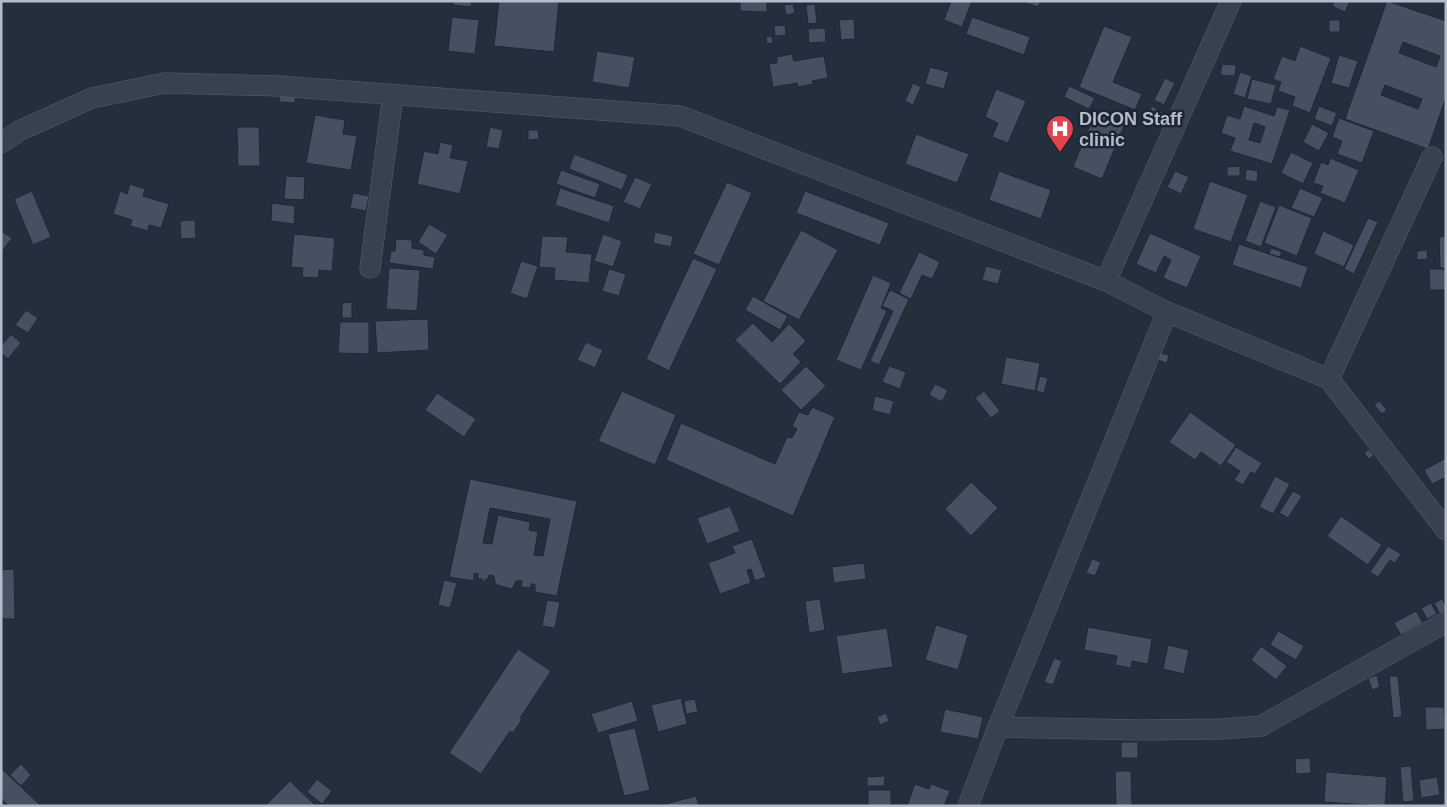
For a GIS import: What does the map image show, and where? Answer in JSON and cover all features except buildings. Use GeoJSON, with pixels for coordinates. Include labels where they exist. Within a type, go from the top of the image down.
{"type":"FeatureCollection","features":[{"type":"Feature","properties":{"kind":"street"},"geometry":{"type":"LineString","coordinates":[[1106,281],[1231,1]]}},
{"type":"Feature","properties":{"kind":"street"},"geometry":{"type":"LineString","coordinates":[[1,143],[21,130],[92,98],[165,82],[280,86],[680,116],[1106,281],[1167,312],[1329,379],[1446,530]]}},
{"type":"Feature","properties":{"kind":"street"},"geometry":{"type":"LineString","coordinates":[[370,268],[393,94]]}},
{"type":"Feature","properties":{"kind":"street"},"geometry":{"type":"LineString","coordinates":[[1329,379],[1432,157]]}},
{"type":"Feature","properties":{"kind":"street"},"geometry":{"type":"LineString","coordinates":[[968,806],[998,727],[1167,312]]}},
{"type":"Feature","properties":{"kind":"street"},"geometry":{"type":"LineString","coordinates":[[998,727],[1158,730],[1261,726],[1446,622]]}},
{"type":"Feature","properties":{"kind":"place","name":"DICON Staff clinic"},"geometry":{"type":"Point","coordinates":[1060,153]}}]}
